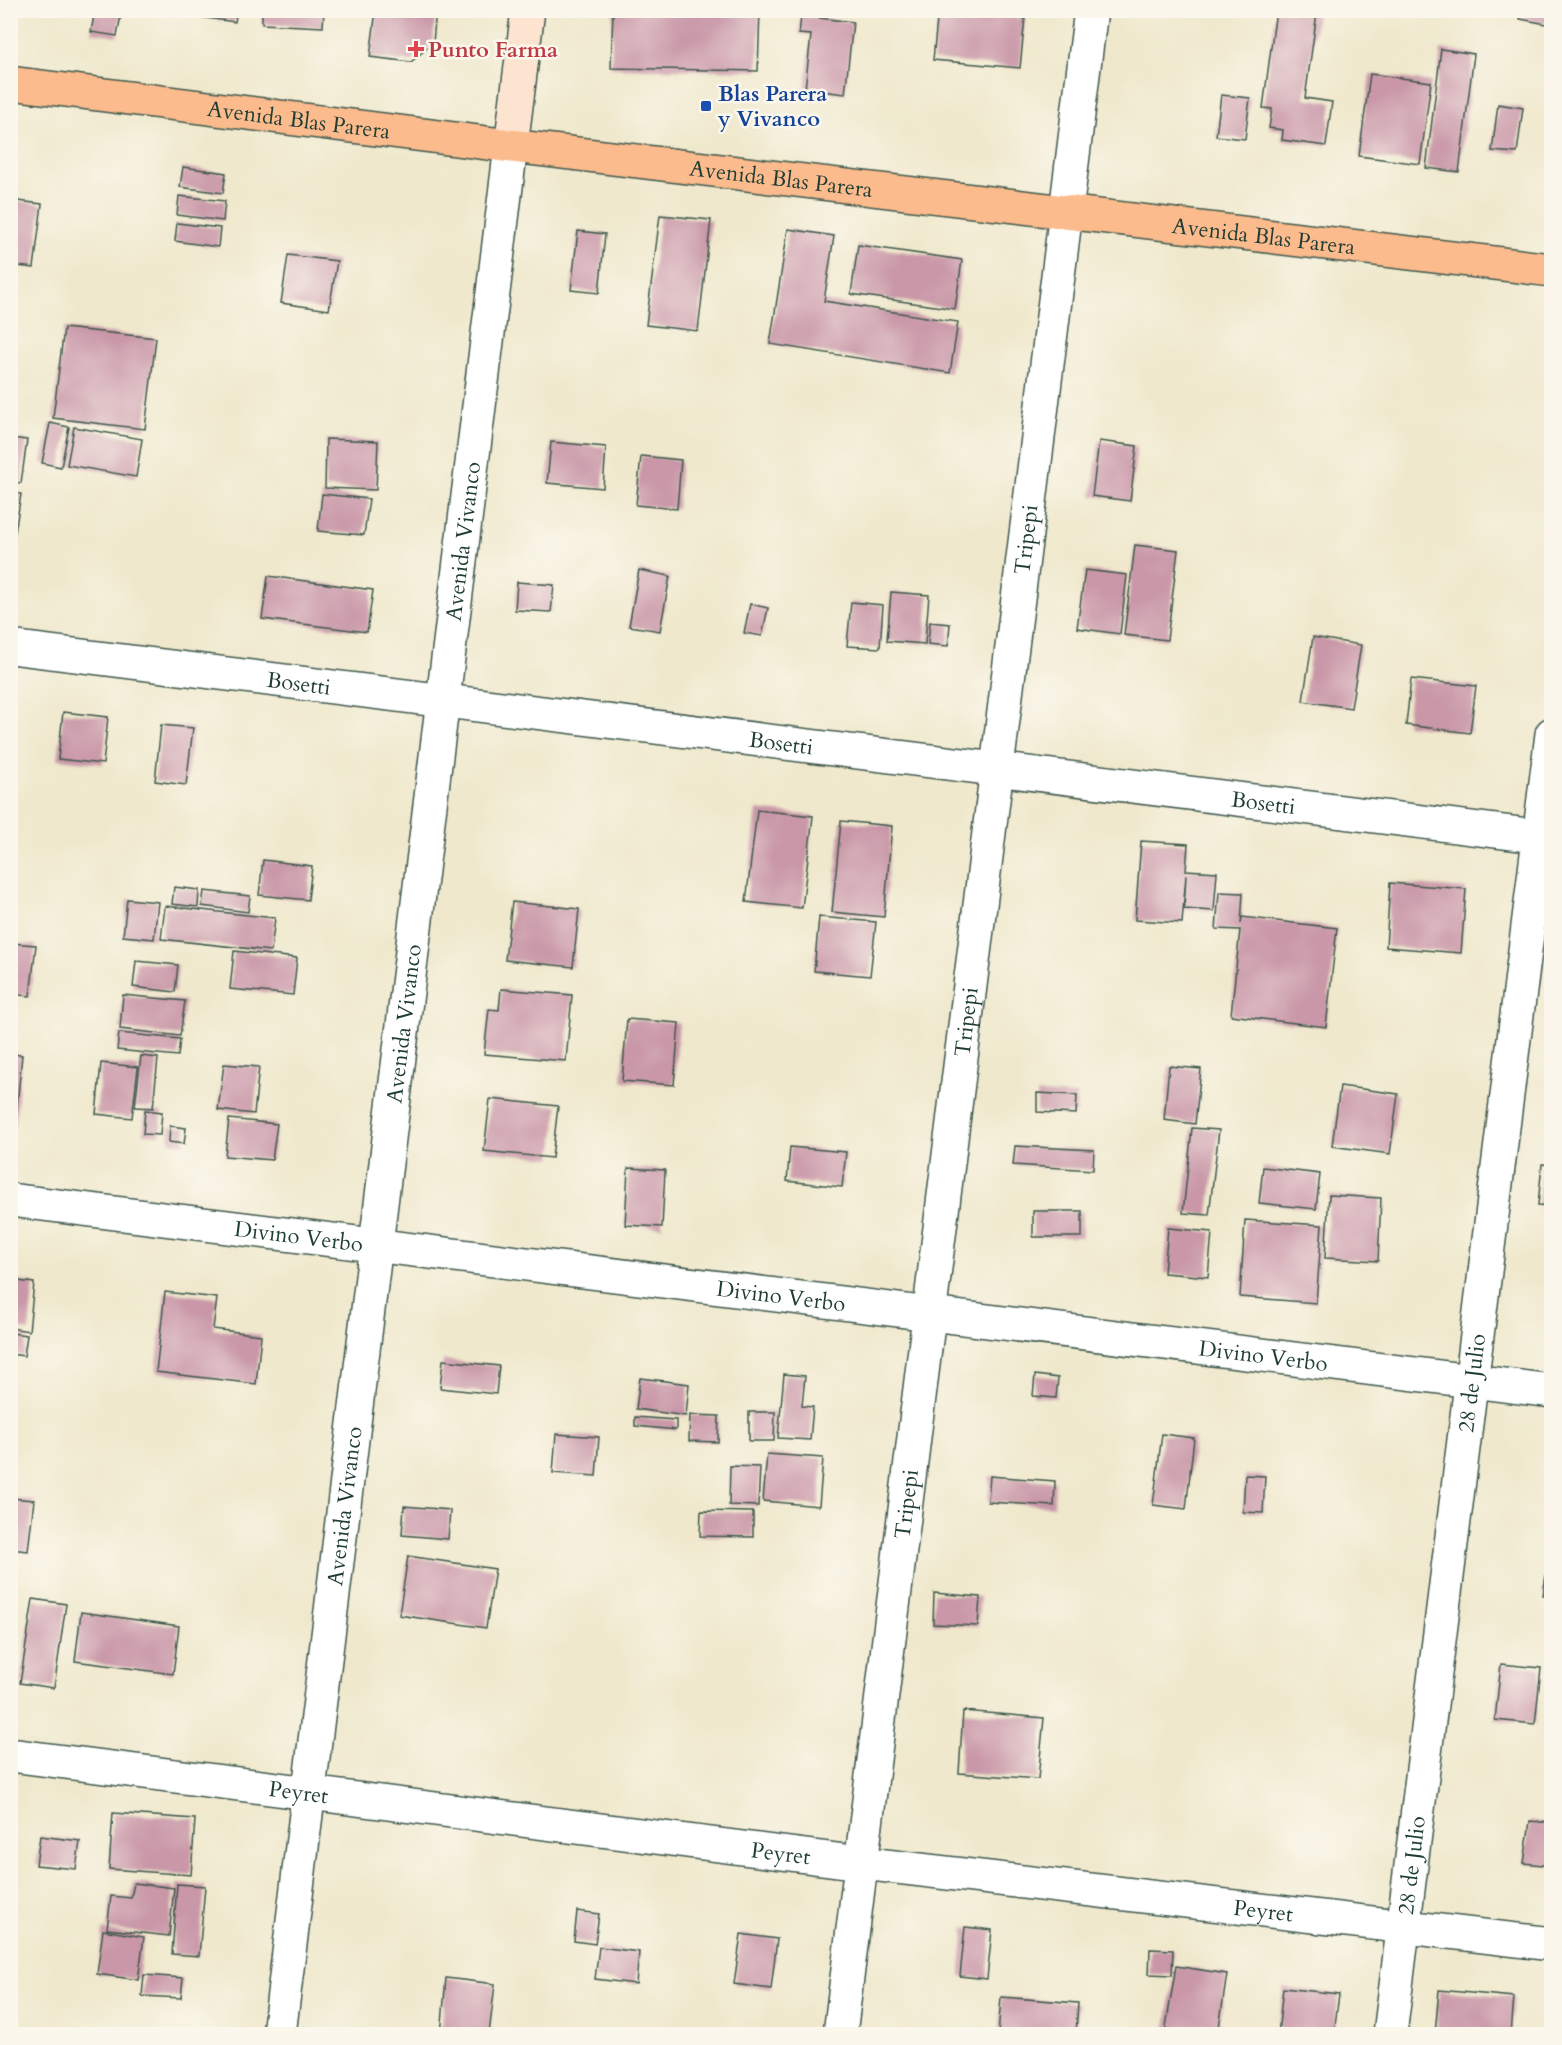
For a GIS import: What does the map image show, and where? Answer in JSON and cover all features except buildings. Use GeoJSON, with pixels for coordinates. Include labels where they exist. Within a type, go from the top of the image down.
{"type":"FeatureCollection","features":[{"type":"Feature","properties":{"kind":"main road","name":"Avenida Vivanco"},"geometry":{"type":"LineString","coordinates":[[511,146],[528,10]]}},
{"type":"Feature","properties":{"kind":"main road","name":"Avenida Blas Parera"},"geometry":{"type":"LineString","coordinates":[[10,83],[511,146],[1551,270]]}},
{"type":"Feature","properties":{"kind":"street","name":"Tripepi"},"geometry":{"type":"LineString","coordinates":[[840,2034],[1091,10]]}},
{"type":"Feature","properties":{"kind":"street","name":"Avenida Vivanco"},"geometry":{"type":"LineString","coordinates":[[279,2034],[511,146]]}},
{"type":"Feature","properties":{"kind":"street","name":"Bosetti"},"geometry":{"type":"LineString","coordinates":[[10,647],[1545,837]]}},
{"type":"Feature","properties":{"kind":"street","name":"28 de Julio"},"geometry":{"type":"LineString","coordinates":[[1390,2034],[1471,1381],[1545,837],[1551,734]]}},
{"type":"Feature","properties":{"kind":"street","name":"Divino Verbo"},"geometry":{"type":"LineString","coordinates":[[10,1200],[1551,1391]]}},
{"type":"Feature","properties":{"kind":"street","name":"Peyret"},"geometry":{"type":"LineString","coordinates":[[10,1755],[309,1791],[861,1863],[1551,1944]]}},
{"type":"Feature","properties":{"kind":"place","name":"Punto Farma"},"geometry":{"type":"Point","coordinates":[416,49]}},
{"type":"Feature","properties":{"kind":"place","name":"Blas Parera y Vivanco"},"geometry":{"type":"Point","coordinates":[706,106]}}]}
